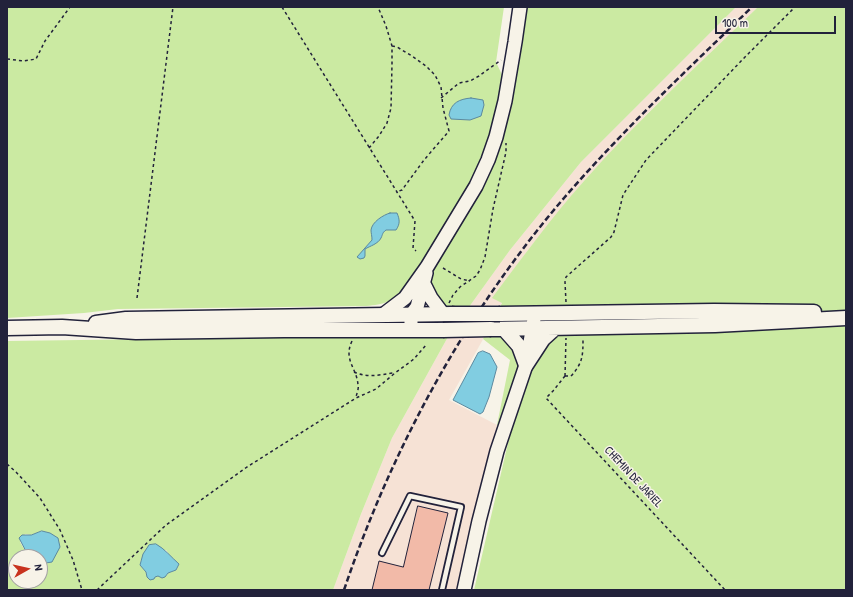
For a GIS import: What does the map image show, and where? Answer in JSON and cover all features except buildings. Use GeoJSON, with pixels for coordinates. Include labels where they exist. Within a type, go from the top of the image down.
{"type":"FeatureCollection","features":[{"type":"Feature","properties":{"kind":"main road"},"geometry":{"type":"LineString","coordinates":[[384,314],[405,298],[427,267],[476,186],[488,160],[498,129],[520,7]]}},
{"type":"Feature","properties":{"kind":"main road"},"geometry":{"type":"LineString","coordinates":[[411,315],[417,307],[424,284],[427,267]]}},
{"type":"Feature","properties":{"kind":"main road"},"geometry":{"type":"LineString","coordinates":[[424,284],[431,298],[448,311]]}},
{"type":"Feature","properties":{"kind":"main road"},"geometry":{"type":"LineString","coordinates":[[405,298],[407,309],[411,315],[411,330]]}},
{"type":"Feature","properties":{"kind":"main road"},"geometry":{"type":"LineString","coordinates":[[62,327],[126,319],[384,314],[411,315],[448,311],[500,314],[783,311],[846,314]]}},
{"type":"Feature","properties":{"kind":"main road"},"geometry":{"type":"LineString","coordinates":[[464,590],[495,458],[526,365],[535,314]]}},
{"type":"Feature","properties":{"kind":"main road"},"geometry":{"type":"LineString","coordinates":[[7,328],[62,327],[136,332],[359,329],[554,329],[715,325],[846,318]]}},
{"type":"Feature","properties":{"kind":"main road"},"geometry":{"type":"LineString","coordinates":[[498,329],[519,346],[526,365]]}},
{"type":"Feature","properties":{"kind":"main road"},"geometry":{"type":"LineString","coordinates":[[526,365],[543,339],[554,329]]}},
{"type":"Feature","properties":{"kind":"lane"},"geometry":{"type":"LineString","coordinates":[[382,554],[410,496],[461,507],[442,590]]}},
{"type":"Feature","properties":{"kind":"path"},"geometry":{"type":"LineString","coordinates":[[7,59],[36,60],[45,41],[70,7]]}},
{"type":"Feature","properties":{"kind":"path"},"geometry":{"type":"LineString","coordinates":[[137,298],[173,7]]}},
{"type":"Feature","properties":{"kind":"path"},"geometry":{"type":"LineString","coordinates":[[282,7],[415,221],[413,248],[416,251]]}},
{"type":"Feature","properties":{"kind":"path"},"geometry":{"type":"LineString","coordinates":[[369,148],[387,123],[391,108],[392,46],[378,7]]}},
{"type":"Feature","properties":{"kind":"path"},"geometry":{"type":"LineString","coordinates":[[566,308],[566,277],[614,232],[623,195],[646,160],[795,7]]}},
{"type":"Feature","properties":{"kind":"path"},"geometry":{"type":"LineString","coordinates":[[392,46],[397,47],[426,66],[435,75],[441,87],[441,98],[449,131],[424,160],[402,190],[396,192]]}},
{"type":"Feature","properties":{"kind":"path"},"geometry":{"type":"LineString","coordinates":[[441,98],[459,83],[479,76],[500,60],[512,57]]}},
{"type":"Feature","properties":{"kind":"path"},"geometry":{"type":"LineString","coordinates":[[448,311],[453,295],[460,287],[478,274],[485,257],[493,209],[506,152],[505,134],[498,129]]}},
{"type":"Feature","properties":{"kind":"path"},"geometry":{"type":"LineString","coordinates":[[442,268],[461,279],[470,280]]}},
{"type":"Feature","properties":{"kind":"path"},"geometry":{"type":"LineString","coordinates":[[566,338],[565,376],[571,376],[578,369],[583,356],[584,328]]}},
{"type":"Feature","properties":{"kind":"path"},"geometry":{"type":"LineString","coordinates":[[356,398],[358,385],[350,362],[350,351],[351,344],[359,329]]}},
{"type":"Feature","properties":{"kind":"path"},"geometry":{"type":"LineString","coordinates":[[96,590],[166,525],[247,467],[356,398],[376,389],[394,373],[414,359],[426,345]]}},
{"type":"Feature","properties":{"kind":"path"},"geometry":{"type":"LineString","coordinates":[[354,372],[372,376],[394,373]]}},
{"type":"Feature","properties":{"kind":"path","name":"CHEMIN DE JARIEL"},"geometry":{"type":"LineString","coordinates":[[565,376],[546,398],[725,590]]}},
{"type":"Feature","properties":{"kind":"path"},"geometry":{"type":"LineString","coordinates":[[7,464],[40,498],[60,530],[73,560],[82,590]]}},
{"type":"Feature","properties":{"kind":"shaded area"},"geometry":{"type":"Polygon","coordinates":[[[736,7],[758,7],[649,112],[584,181],[529,249],[493,298],[502,302],[501,305],[469,307],[510,250],[581,162],[736,7]]]}},
{"type":"Feature","properties":{"kind":"shaded area"},"geometry":{"type":"Polygon","coordinates":[[[486,334],[449,400],[497,425],[459,590],[333,590],[361,514],[392,438],[449,335],[486,334]]]}},
{"type":"Feature","properties":{"kind":"green space"},"geometry":{"type":"Polygon","coordinates":[[[7,7],[504,7],[496,62],[503,77],[490,140],[482,163],[465,195],[404,289],[387,302],[366,306],[118,309],[84,313],[7,318],[7,7]]]}},
{"type":"Feature","properties":{"kind":"green space"},"geometry":{"type":"Polygon","coordinates":[[[525,7],[736,7],[581,162],[510,250],[469,307],[450,307],[441,303],[433,289],[431,277],[435,266],[481,191],[494,158],[525,7]]]}},
{"type":"Feature","properties":{"kind":"green space"},"geometry":{"type":"Polygon","coordinates":[[[758,7],[846,7],[846,590],[474,590],[511,430],[497,425],[510,360],[483,339],[502,303],[492,298],[560,209],[605,158],[669,92],[758,7]]]}},
{"type":"Feature","properties":{"kind":"green space"},"geometry":{"type":"Polygon","coordinates":[[[449,335],[392,438],[361,514],[333,590],[7,590],[7,341],[449,335]],[[166,550],[141,560],[140,565],[146,572],[147,577],[167,575],[168,573],[176,570],[179,564],[173,560],[166,550]]]}},
{"type":"Feature","properties":{"kind":"water"},"geometry":{"type":"Polygon","coordinates":[[[471,98],[483,100],[484,105],[481,116],[470,120],[451,119],[449,115],[450,111],[456,102],[471,98]]]}},
{"type":"Feature","properties":{"kind":"water"},"geometry":{"type":"Polygon","coordinates":[[[397,213],[398,215],[399,224],[396,230],[386,230],[378,242],[365,249],[364,258],[360,259],[357,257],[372,240],[371,230],[373,224],[384,215],[397,213]]]}},
{"type":"Feature","properties":{"kind":"water"},"geometry":{"type":"Polygon","coordinates":[[[483,351],[490,354],[497,367],[489,397],[483,412],[480,414],[453,400],[478,353],[483,351]]]}},
{"type":"Feature","properties":{"kind":"water"},"geometry":{"type":"Polygon","coordinates":[[[42,531],[50,533],[58,538],[60,547],[52,562],[48,563],[48,549],[25,549],[19,538],[22,535],[31,535],[42,531]]]}},
{"type":"Feature","properties":{"kind":"water"},"geometry":{"type":"Polygon","coordinates":[[[156,544],[179,564],[176,570],[168,573],[165,577],[162,578],[158,576],[150,580],[140,565],[143,554],[149,545],[156,544]]]}},
{"type":"Feature","properties":{"kind":"railway"},"geometry":{"type":"LineString","coordinates":[[344,590],[363,537],[409,434],[435,384],[495,287],[528,242],[586,173],[656,100],[752,7]]}}]}
